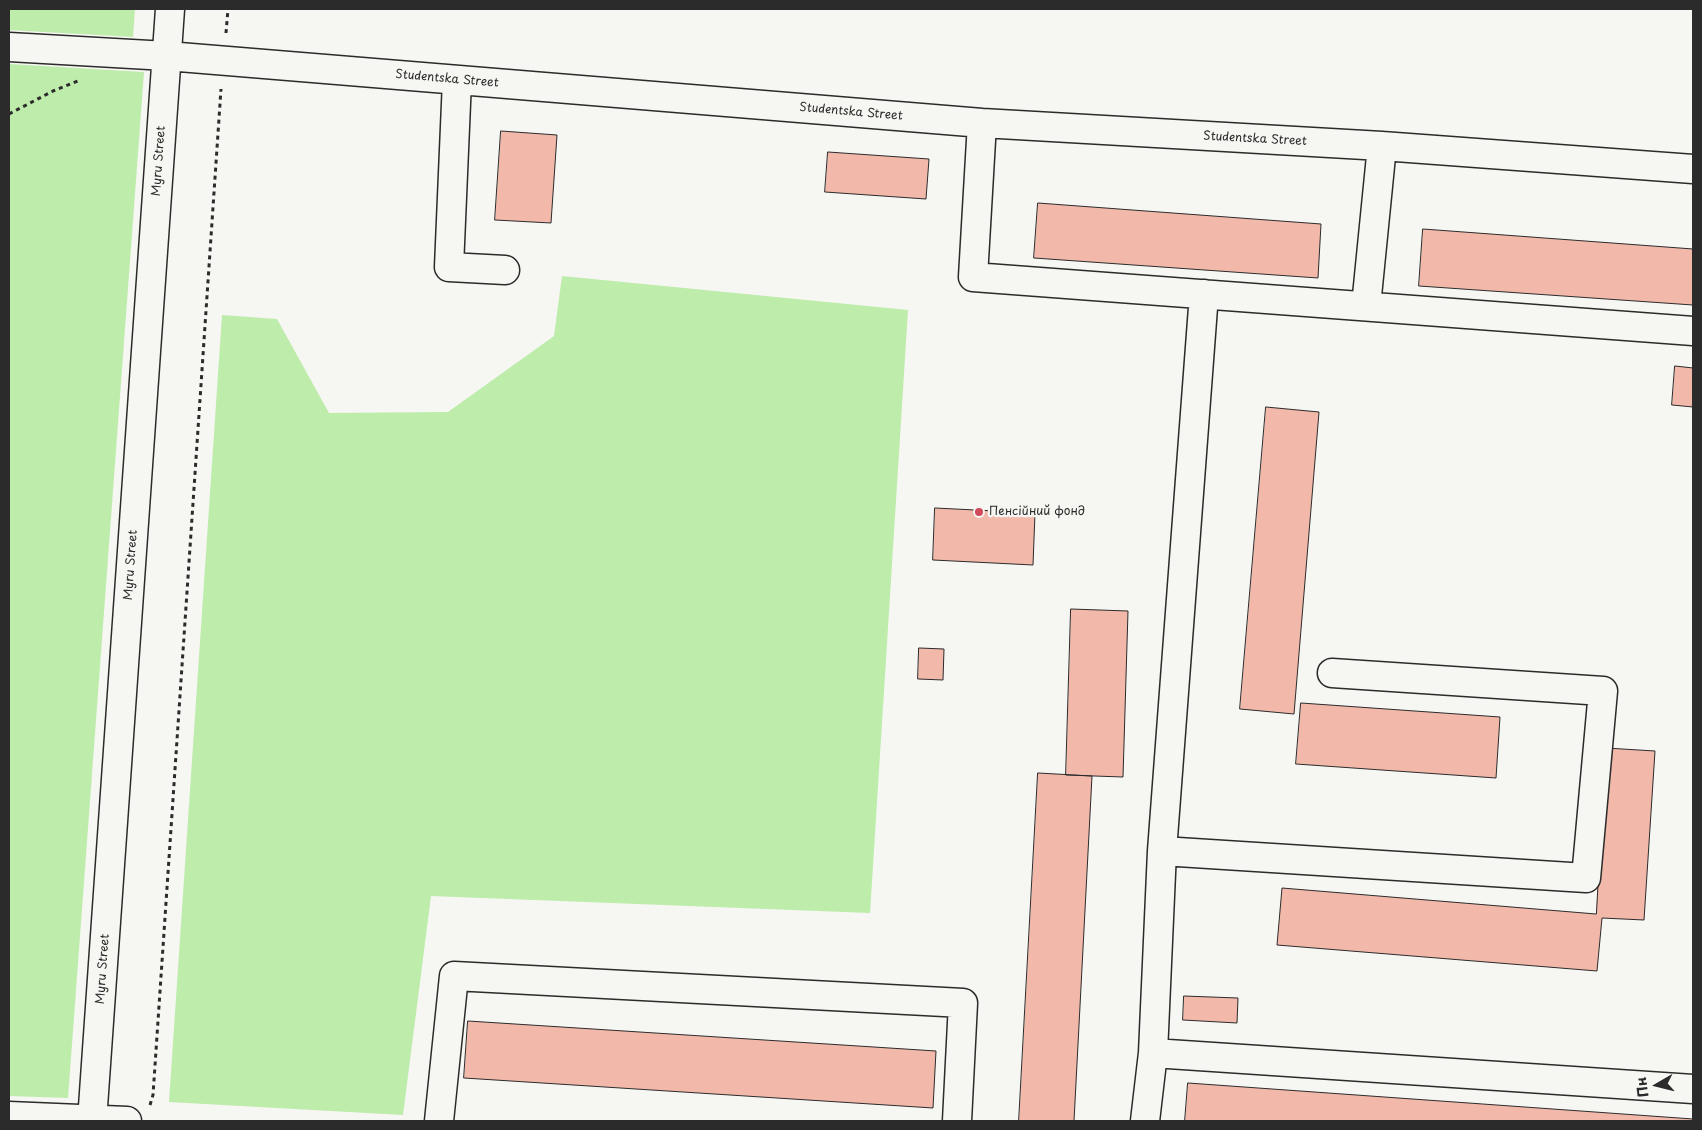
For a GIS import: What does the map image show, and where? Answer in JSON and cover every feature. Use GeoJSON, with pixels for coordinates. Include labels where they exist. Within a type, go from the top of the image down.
{"type":"FeatureCollection","features":[{"type":"Feature","properties":{"kind":"street","name":"Myru Street"},"geometry":{"type":"LineString","coordinates":[[92,1120],[170,9]]}},
{"type":"Feature","properties":{"kind":"street","name":"Studentska Street"},"geometry":{"type":"LineString","coordinates":[[9,47],[166,56],[982,123],[1382,146],[1693,169]]}},
{"type":"Feature","properties":{"kind":"street"},"geometry":{"type":"LineString","coordinates":[[457,80],[449,268],[505,270]]}},
{"type":"Feature","properties":{"kind":"street"},"geometry":{"type":"LineString","coordinates":[[982,123],[973,277],[1693,331]]}},
{"type":"Feature","properties":{"kind":"street"},"geometry":{"type":"LineString","coordinates":[[1366,306],[1382,146]]}},
{"type":"Feature","properties":{"kind":"street"},"geometry":{"type":"LineString","coordinates":[[1145,1121],[1153,1053],[1162,851],[1204,294]]}},
{"type":"Feature","properties":{"kind":"street"},"geometry":{"type":"LineString","coordinates":[[1162,851],[1586,878],[1603,691],[1332,673]]}},
{"type":"Feature","properties":{"kind":"street"},"geometry":{"type":"LineString","coordinates":[[439,1121],[454,976],[963,1003],[957,1121]]}},
{"type":"Feature","properties":{"kind":"street"},"geometry":{"type":"LineString","coordinates":[[1153,1053],[1693,1089]]}},
{"type":"Feature","properties":{"kind":"street"},"geometry":{"type":"LineString","coordinates":[[9,1116],[127,1121]]}},
{"type":"Feature","properties":{"kind":"path"},"geometry":{"type":"LineString","coordinates":[[9,114],[53,90],[85,78]]}},
{"type":"Feature","properties":{"kind":"path"},"geometry":{"type":"LineString","coordinates":[[153,1095],[222,85]]}},
{"type":"Feature","properties":{"kind":"green space"},"geometry":{"type":"Polygon","coordinates":[[[9,9],[135,9],[133,37],[9,30],[9,9]]]}},
{"type":"Feature","properties":{"kind":"green space"},"geometry":{"type":"Polygon","coordinates":[[[9,64],[144,72],[68,1098],[9,1096],[9,64]]]}},
{"type":"Feature","properties":{"kind":"green space"},"geometry":{"type":"Polygon","coordinates":[[[562,276],[908,310],[870,913],[431,896],[403,1115],[169,1102],[222,315],[277,319],[329,413],[448,412],[554,336],[562,276]]]}},
{"type":"Feature","properties":{"kind":"building"},"geometry":{"type":"Polygon","coordinates":[[[501,131],[557,135],[551,223],[495,220],[501,131]]]}},
{"type":"Feature","properties":{"kind":"building"},"geometry":{"type":"Polygon","coordinates":[[[828,152],[929,159],[926,199],[825,192],[828,152]]]}},
{"type":"Feature","properties":{"kind":"building"},"geometry":{"type":"Polygon","coordinates":[[[1038,203],[1321,224],[1318,278],[1034,258],[1038,203]]]}},
{"type":"Feature","properties":{"kind":"building"},"geometry":{"type":"Polygon","coordinates":[[[1423,229],[1693,249],[1693,305],[1419,286],[1423,229]]]}},
{"type":"Feature","properties":{"kind":"building"},"geometry":{"type":"Polygon","coordinates":[[[1675,366],[1693,368],[1693,407],[1672,405],[1675,366]]]}},
{"type":"Feature","properties":{"kind":"building"},"geometry":{"type":"Polygon","coordinates":[[[1266,407],[1319,412],[1294,714],[1240,709],[1266,407]]]}},
{"type":"Feature","properties":{"kind":"building"},"geometry":{"type":"Polygon","coordinates":[[[935,508],[1035,513],[1033,565],[933,560],[935,508]]]}},
{"type":"Feature","properties":{"kind":"building"},"geometry":{"type":"Polygon","coordinates":[[[1071,609],[1128,611],[1123,777],[1066,775],[1071,609]]]}},
{"type":"Feature","properties":{"kind":"building"},"geometry":{"type":"Polygon","coordinates":[[[919,648],[944,649],[943,680],[918,679],[919,648]]]}},
{"type":"Feature","properties":{"kind":"building"},"geometry":{"type":"Polygon","coordinates":[[[1301,703],[1500,717],[1496,778],[1296,764],[1301,703]]]}},
{"type":"Feature","properties":{"kind":"building"},"geometry":{"type":"Polygon","coordinates":[[[1606,748],[1655,751],[1644,920],[1602,918],[1597,971],[1277,945],[1282,888],[1596,914],[1606,748]]]}},
{"type":"Feature","properties":{"kind":"building"},"geometry":{"type":"Polygon","coordinates":[[[1038,773],[1092,776],[1074,1121],[1019,1121],[1038,773]]]}},
{"type":"Feature","properties":{"kind":"building"},"geometry":{"type":"Polygon","coordinates":[[[1184,996],[1238,998],[1237,1023],[1183,1020],[1184,996]]]}},
{"type":"Feature","properties":{"kind":"building"},"geometry":{"type":"Polygon","coordinates":[[[468,1021],[936,1051],[933,1108],[464,1078],[468,1021]]]}},
{"type":"Feature","properties":{"kind":"building"},"geometry":{"type":"Polygon","coordinates":[[[1188,1083],[1693,1119],[1693,1121],[1185,1121],[1188,1083]]]}},
{"type":"Feature","properties":{"kind":"place","name":"Пенсійний фонд"},"geometry":{"type":"Point","coordinates":[979,512]}}]}
